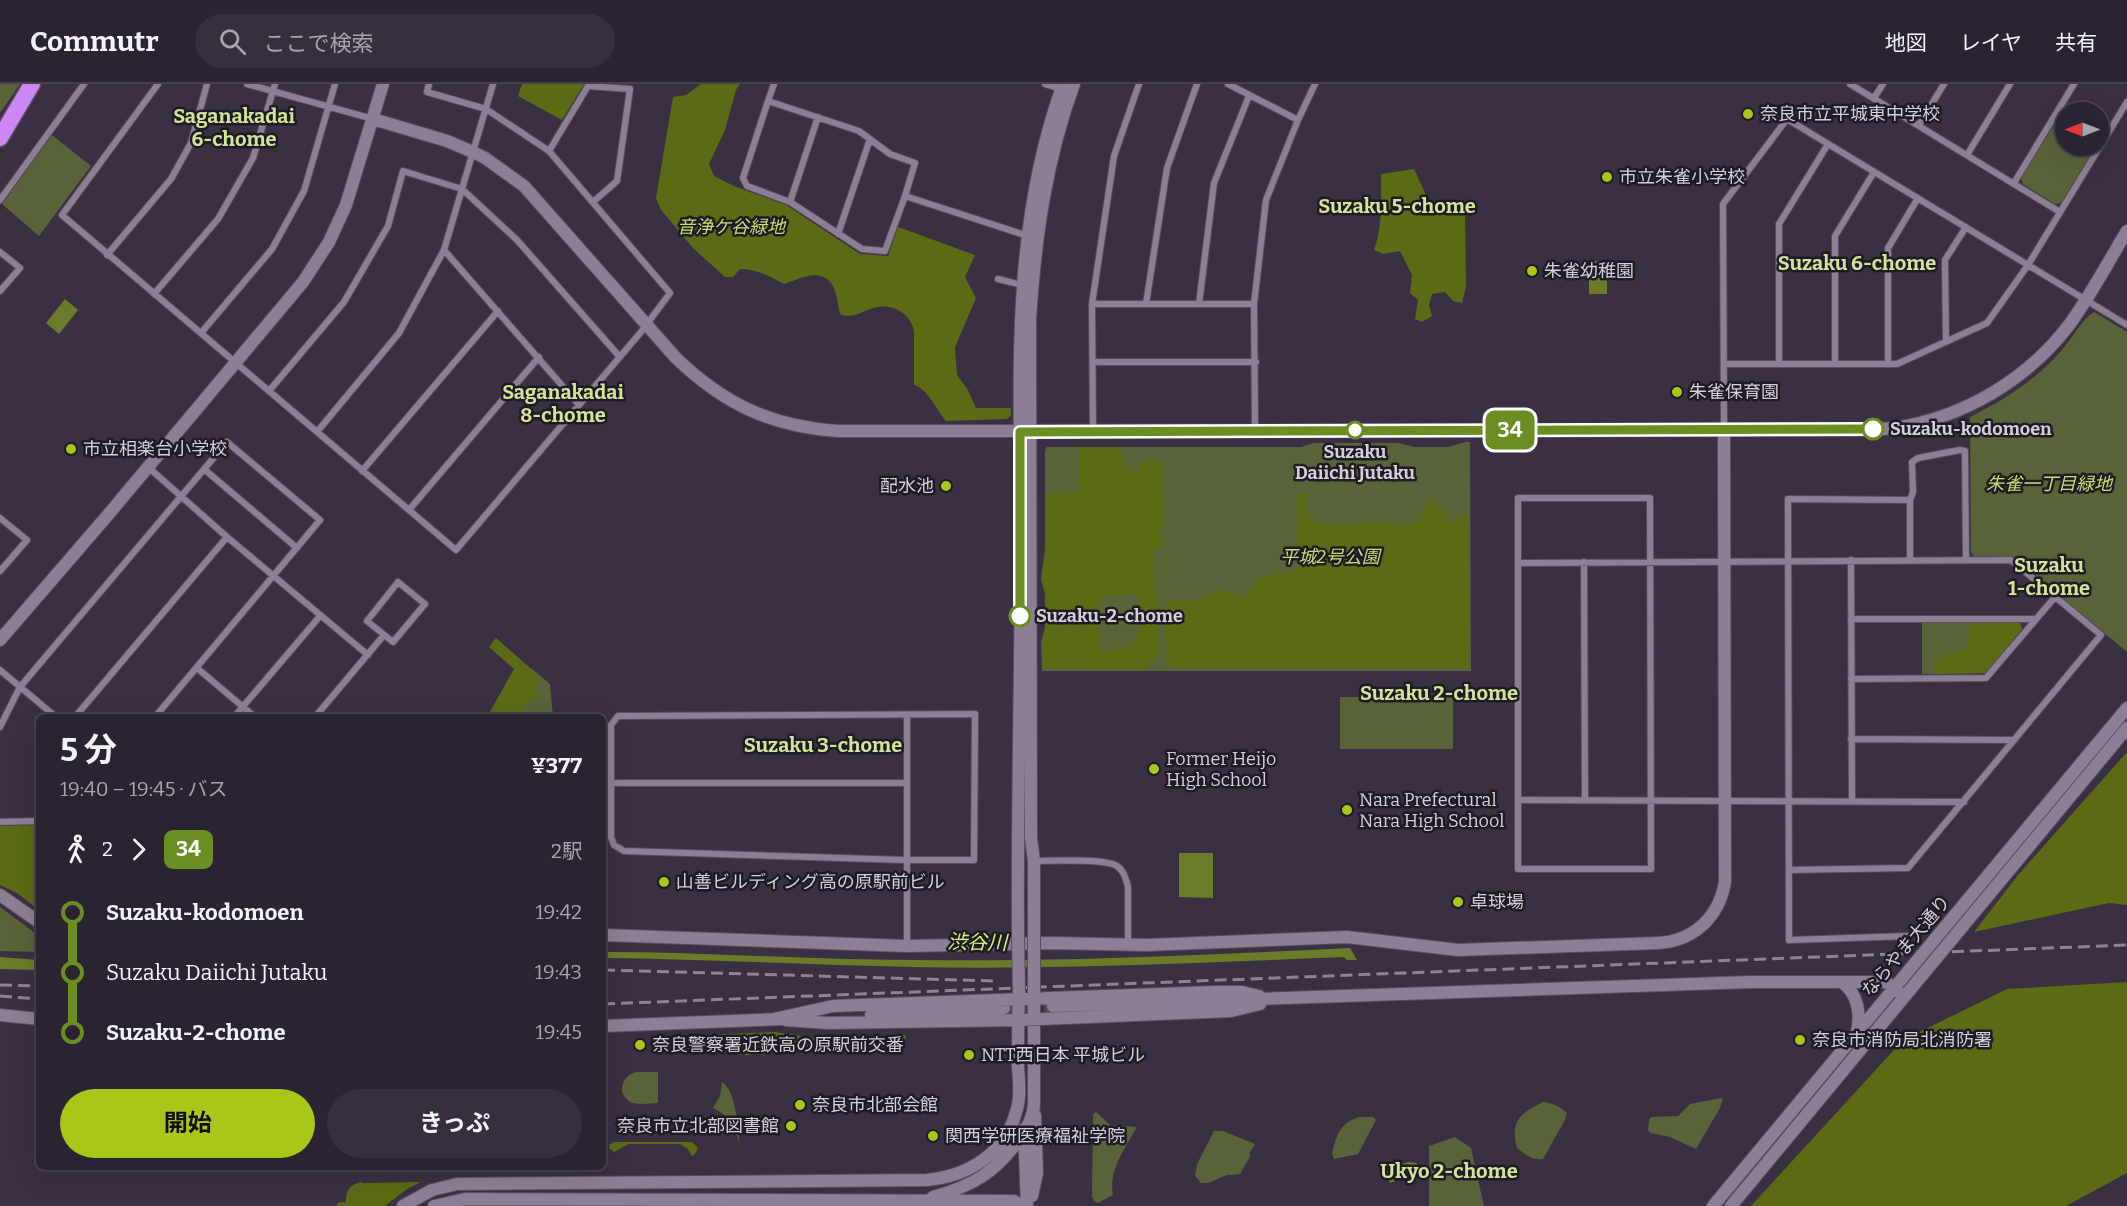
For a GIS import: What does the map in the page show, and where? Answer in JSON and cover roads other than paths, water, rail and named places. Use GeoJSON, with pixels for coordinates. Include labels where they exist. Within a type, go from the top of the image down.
{"type":"FeatureCollection","features":[{"type":"Feature","properties":{"kind":"highway"},"geometry":{"type":"LineString","coordinates":[[0,138],[32,84]]}},
{"type":"Feature","properties":{"kind":"street"},"geometry":{"type":"LineString","coordinates":[[0,200],[84,84]]}},
{"type":"Feature","properties":{"kind":"street"},"geometry":{"type":"LineString","coordinates":[[158,84],[62,215],[456,550],[647,325],[670,293],[549,151],[486,109],[427,92],[429,84]]}},
{"type":"Feature","properties":{"kind":"street"},"geometry":{"type":"LineString","coordinates":[[107,255],[171,179],[191,143],[207,84]]}},
{"type":"Feature","properties":{"kind":"street"},"geometry":{"type":"LineString","coordinates":[[247,84],[274,87],[328,107],[447,141],[485,158],[524,186],[676,358],[705,384],[746,410],[785,424],[809,429],[1025,432],[1880,429],[1903,426],[1937,418],[1981,399],[2017,376],[2053,343],[2085,300],[2127,231]]}},
{"type":"Feature","properties":{"kind":"street"},"geometry":{"type":"LineString","coordinates":[[201,333],[272,249],[304,191],[335,84]]}},
{"type":"Feature","properties":{"kind":"street"},"geometry":{"type":"LineString","coordinates":[[0,640],[148,468],[303,282],[329,242],[346,205],[383,84]]}},
{"type":"Feature","properties":{"kind":"street"},"geometry":{"type":"LineString","coordinates":[[317,432],[399,333],[444,250],[493,84]]}},
{"type":"Feature","properties":{"kind":"street"},"geometry":{"type":"LineString","coordinates":[[768,102],[860,131],[890,154],[915,163],[885,251],[862,249],[790,202],[747,186],[743,178],[768,102],[774,84]]}},
{"type":"Feature","properties":{"kind":"street"},"geometry":{"type":"LineString","coordinates":[[1046,84],[1067,87]]}},
{"type":"Feature","properties":{"kind":"street"},"geometry":{"type":"LineString","coordinates":[[1093,431],[1092,304],[1114,156],[1139,84]]}},
{"type":"Feature","properties":{"kind":"street"},"geometry":{"type":"LineString","coordinates":[[1146,304],[1167,168],[1197,84]]}},
{"type":"Feature","properties":{"kind":"street"},"geometry":{"type":"LineString","coordinates":[[1228,84],[1298,120]]}},
{"type":"Feature","properties":{"kind":"street"},"geometry":{"type":"LineString","coordinates":[[1255,430],[1254,304],[1266,200],[1315,84]]}},
{"type":"Feature","properties":{"kind":"street"},"geometry":{"type":"LineString","coordinates":[[1850,84],[2060,212]]}},
{"type":"Feature","properties":{"kind":"street"},"geometry":{"type":"LineString","coordinates":[[1874,98],[1883,84]]}},
{"type":"Feature","properties":{"kind":"street"},"geometry":{"type":"LineString","coordinates":[[1919,125],[1944,84]]}},
{"type":"Feature","properties":{"kind":"street"},"geometry":{"type":"LineString","coordinates":[[1967,154],[2010,84]]}},
{"type":"Feature","properties":{"kind":"street"},"geometry":{"type":"LineString","coordinates":[[2014,183],[2074,84]]}},
{"type":"Feature","properties":{"kind":"street"},"geometry":{"type":"LineString","coordinates":[[549,151],[588,86],[630,88],[617,181],[593,202]]}},
{"type":"Feature","properties":{"kind":"street"},"geometry":{"type":"LineString","coordinates":[[154,294],[218,219],[253,158],[274,87]]}},
{"type":"Feature","properties":{"kind":"street"},"geometry":{"type":"LineString","coordinates":[[1028,1206],[1037,1173],[1034,1104],[1034,861],[1031,838],[1032,708],[1020,324],[1022,285],[1033,193],[1067,87]]}},
{"type":"Feature","properties":{"kind":"street"},"geometry":{"type":"LineString","coordinates":[[403,1206],[432,1190],[469,1183],[758,1183],[941,1179],[969,1170],[982,1162],[1005,1137],[1016,1114],[1018,1104],[1025,432],[1030,320],[1042,203],[1058,139],[1067,87]]}},
{"type":"Feature","properties":{"kind":"street"},"geometry":{"type":"LineString","coordinates":[[1199,304],[1214,183],[1249,96]]}},
{"type":"Feature","properties":{"kind":"street"},"geometry":{"type":"LineString","coordinates":[[1724,364],[1897,364],[1987,323],[2028,265],[2127,102]]}},
{"type":"Feature","properties":{"kind":"street"},"geometry":{"type":"LineString","coordinates":[[790,202],[818,117]]}},
{"type":"Feature","properties":{"kind":"street"},"geometry":{"type":"LineString","coordinates":[[606,935],[907,946],[1147,945],[1358,938],[1465,950],[1674,942],[1700,928],[1712,917],[1720,902],[1725,882],[1723,204],[1787,119],[2127,325]]}},
{"type":"Feature","properties":{"kind":"street"},"geometry":{"type":"LineString","coordinates":[[838,234],[870,139]]}},
{"type":"Feature","properties":{"kind":"street"},"geometry":{"type":"LineString","coordinates":[[1779,363],[1779,224],[1828,144]]}},
{"type":"Feature","properties":{"kind":"street"},"geometry":{"type":"LineString","coordinates":[[269,391],[344,302],[388,226],[404,171],[462,189],[517,240],[619,357]]}},
{"type":"Feature","properties":{"kind":"street"},"geometry":{"type":"LineString","coordinates":[[1835,364],[1835,236],[1874,172]]}},
{"type":"Feature","properties":{"kind":"street"},"geometry":{"type":"LineString","coordinates":[[904,196],[1028,236]]}},
{"type":"Feature","properties":{"kind":"street"},"geometry":{"type":"LineString","coordinates":[[1888,363],[1888,248],[1918,198]]}},
{"type":"Feature","properties":{"kind":"street"},"geometry":{"type":"LineString","coordinates":[[1946,342],[1945,260],[1966,227]]}},
{"type":"Feature","properties":{"kind":"street"},"geometry":{"type":"LineString","coordinates":[[444,250],[579,405]]}},
{"type":"Feature","properties":{"kind":"street"},"geometry":{"type":"LineString","coordinates":[[0,252],[20,268],[0,291]]}},
{"type":"Feature","properties":{"kind":"street"},"geometry":{"type":"LineString","coordinates":[[998,279],[1022,285]]}},
{"type":"Feature","properties":{"kind":"street"},"geometry":{"type":"LineString","coordinates":[[1092,304],[1254,304]]}},
{"type":"Feature","properties":{"kind":"street"},"geometry":{"type":"LineString","coordinates":[[362,471],[498,311]]}},
{"type":"Feature","properties":{"kind":"street"},"geometry":{"type":"LineString","coordinates":[[409,510],[538,357]]}},
{"type":"Feature","properties":{"kind":"street"},"geometry":{"type":"LineString","coordinates":[[1093,362],[1256,362]]}},
{"type":"Feature","properties":{"kind":"street"},"geometry":{"type":"LineString","coordinates":[[0,727],[20,687],[227,442],[321,520],[158,714]]}},
{"type":"Feature","properties":{"kind":"street"},"geometry":{"type":"LineString","coordinates":[[1910,560],[1912,462],[1918,458],[1960,450],[1965,451],[1966,560]]}},
{"type":"Feature","properties":{"kind":"street"},"geometry":{"type":"LineString","coordinates":[[148,468],[368,655]]}},
{"type":"Feature","properties":{"kind":"street"},"geometry":{"type":"LineString","coordinates":[[204,470],[297,548]]}},
{"type":"Feature","properties":{"kind":"street"},"geometry":{"type":"LineString","coordinates":[[1518,498],[1650,498],[1650,562],[1651,869],[1518,869],[1518,498]]}},
{"type":"Feature","properties":{"kind":"street"},"geometry":{"type":"LineString","coordinates":[[1909,936],[1789,940],[1788,499],[1910,501]]}},
{"type":"Feature","properties":{"kind":"street"},"geometry":{"type":"LineString","coordinates":[[0,518],[27,540],[0,571]]}},
{"type":"Feature","properties":{"kind":"street"},"geometry":{"type":"LineString","coordinates":[[78,714],[227,537]]}},
{"type":"Feature","properties":{"kind":"street"},"geometry":{"type":"LineString","coordinates":[[1851,560],[1852,801]]}},
{"type":"Feature","properties":{"kind":"street"},"geometry":{"type":"LineString","coordinates":[[1518,563],[2010,560],[2101,635],[1908,868],[1789,870]]}},
{"type":"Feature","properties":{"kind":"street"},"geometry":{"type":"LineString","coordinates":[[1584,562],[1585,800]]}},
{"type":"Feature","properties":{"kind":"street"},"geometry":{"type":"LineString","coordinates":[[399,582],[425,604],[393,642],[384,635],[367,621],[399,582]]}},
{"type":"Feature","properties":{"kind":"street"},"geometry":{"type":"LineString","coordinates":[[1851,679],[1986,678],[2055,597]]}},
{"type":"Feature","properties":{"kind":"street"},"geometry":{"type":"LineString","coordinates":[[236,714],[321,616]]}},
{"type":"Feature","properties":{"kind":"street"},"geometry":{"type":"LineString","coordinates":[[1851,619],[2035,619]]}},
{"type":"Feature","properties":{"kind":"street"},"geometry":{"type":"LineString","coordinates":[[318,714],[384,635]]}},
{"type":"Feature","properties":{"kind":"street"},"geometry":{"type":"LineString","coordinates":[[197,668],[252,714]]}},
{"type":"Feature","properties":{"kind":"street"},"geometry":{"type":"LineString","coordinates":[[0,670],[52,714]]}},
{"type":"Feature","properties":{"kind":"street","name":"ならやま大通り"},"geometry":{"type":"LineString","coordinates":[[1731,1206],[2127,708]]}},
{"type":"Feature","properties":{"kind":"street"},"geometry":{"type":"LineString","coordinates":[[975,714],[974,860],[624,851],[614,845],[611,837],[610,783],[611,724],[618,716],[975,714]]}},
{"type":"Feature","properties":{"kind":"street"},"geometry":{"type":"LineString","coordinates":[[907,716],[907,946]]}},
{"type":"Feature","properties":{"kind":"street","name":"ならやま大通り"},"geometry":{"type":"LineString","coordinates":[[1713,1206],[1857,1033],[1900,991],[2127,728]]}},
{"type":"Feature","properties":{"kind":"street"},"geometry":{"type":"LineString","coordinates":[[1851,739],[2014,740]]}},
{"type":"Feature","properties":{"kind":"street"},"geometry":{"type":"LineString","coordinates":[[610,783],[906,783]]}},
{"type":"Feature","properties":{"kind":"street"},"geometry":{"type":"LineString","coordinates":[[1518,800],[1964,802]]}},
{"type":"Feature","properties":{"kind":"street"},"geometry":{"type":"LineString","coordinates":[[0,822],[36,821]]}},
{"type":"Feature","properties":{"kind":"street"},"geometry":{"type":"LineString","coordinates":[[1034,861],[1105,862],[1117,866],[1126,878],[1128,887],[1128,944]]}},
{"type":"Feature","properties":{"kind":"street"},"geometry":{"type":"LineString","coordinates":[[0,896],[36,920]]}},
{"type":"Feature","properties":{"kind":"street"},"geometry":{"type":"LineString","coordinates":[[1053,1006],[1752,982],[1886,982],[1900,991]]}},
{"type":"Feature","properties":{"kind":"street"},"geometry":{"type":"LineString","coordinates":[[1842,982],[1849,988],[1857,1006],[1860,1020],[1857,1033]]}},
{"type":"Feature","properties":{"kind":"street"},"geometry":{"type":"LineString","coordinates":[[774,1019],[833,1006],[1019,996],[1242,992],[1272,1000]]}},
{"type":"Feature","properties":{"kind":"street"},"geometry":{"type":"LineString","coordinates":[[774,1019],[828,1023],[1018,1020],[1231,1011],[1272,1000]]}},
{"type":"Feature","properties":{"kind":"street"},"geometry":{"type":"LineString","coordinates":[[606,1026],[1004,1008]]}},
{"type":"Feature","properties":{"kind":"street"},"geometry":{"type":"LineString","coordinates":[[0,1015],[36,1019]]}},
{"type":"Feature","properties":{"kind":"street"},"geometry":{"type":"LineString","coordinates":[[1018,1104],[1024,1132],[1028,1206]]}},
{"type":"Feature","properties":{"kind":"street"},"geometry":{"type":"LineString","coordinates":[[921,1200],[951,1192],[981,1178],[1008,1155],[1024,1132],[1032,1116],[1034,1104]]}},
{"type":"Feature","properties":{"kind":"street"},"geometry":{"type":"LineString","coordinates":[[1005,1137],[1018,1130],[1024,1132],[1036,1147]]}},
{"type":"Feature","properties":{"kind":"street"},"geometry":{"type":"LineString","coordinates":[[434,1206],[465,1199],[1014,1201],[1022,1206]]}},
{"type":"Feature","properties":{"kind":"tunnel"},"geometry":{"type":"LineString","coordinates":[[1008,1008],[1053,1006]]}},
{"type":"Feature","properties":{"kind":"railway"},"geometry":{"type":"LineString","coordinates":[[606,1004],[2127,945]]}},
{"type":"Feature","properties":{"kind":"railway"},"geometry":{"type":"LineString","coordinates":[[606,970],[996,981]]}},
{"type":"Feature","properties":{"kind":"railway"},"geometry":{"type":"LineString","coordinates":[[0,985],[36,986]]}},
{"type":"Feature","properties":{"kind":"railway"},"geometry":{"type":"LineString","coordinates":[[0,996],[36,999]]}},
{"type":"Feature","properties":{"kind":"place","name":"奈良市立平城東中学校"},"geometry":{"type":"Point","coordinates":[1748,114]}},
{"type":"Feature","properties":{"kind":"place","name":"市立朱雀小学校"},"geometry":{"type":"Point","coordinates":[1607,177]}},
{"type":"Feature","properties":{"kind":"place","name":"朱雀幼稚園"},"geometry":{"type":"Point","coordinates":[1532,271]}},
{"type":"Feature","properties":{"kind":"place","name":"朱雀保育園"},"geometry":{"type":"Point","coordinates":[1677,392]}},
{"type":"Feature","properties":{"kind":"place","name":"Suzaku-kodomoen"},"geometry":{"type":"Point","coordinates":[1873,429]}},
{"type":"Feature","properties":{"kind":"place","name":"Suzaku Daiichi Jutaku"},"geometry":{"type":"Point","coordinates":[1355,430]}},
{"type":"Feature","properties":{"kind":"place","name":"市立相楽台小学校"},"geometry":{"type":"Point","coordinates":[71,449]}},
{"type":"Feature","properties":{"kind":"place","name":"配水池"},"geometry":{"type":"Point","coordinates":[946,486]}},
{"type":"Feature","properties":{"kind":"place","name":"Suzaku-2-chome"},"geometry":{"type":"Point","coordinates":[1020,616]}},
{"type":"Feature","properties":{"kind":"place","name":"Former Heijo High School"},"geometry":{"type":"Point","coordinates":[1154,769]}},
{"type":"Feature","properties":{"kind":"place","name":"Nara Prefectural Nara High School"},"geometry":{"type":"Point","coordinates":[1347,810]}},
{"type":"Feature","properties":{"kind":"place","name":"山善ビルディング高の原駅前ビル"},"geometry":{"type":"Point","coordinates":[664,882]}},
{"type":"Feature","properties":{"kind":"place","name":"卓球場"},"geometry":{"type":"Point","coordinates":[1458,902]}},
{"type":"Feature","properties":{"kind":"place","name":"奈良市消防局北消防署"},"geometry":{"type":"Point","coordinates":[1800,1040]}},
{"type":"Feature","properties":{"kind":"place","name":"奈良警察署近鉄高の原駅前交番"},"geometry":{"type":"Point","coordinates":[640,1045]}},
{"type":"Feature","properties":{"kind":"place","name":"NTT西日本 平城ビル"},"geometry":{"type":"Point","coordinates":[969,1055]}},
{"type":"Feature","properties":{"kind":"place","name":"奈良市北部会館"},"geometry":{"type":"Point","coordinates":[800,1105]}},
{"type":"Feature","properties":{"kind":"place","name":"奈良市立北部図書館"},"geometry":{"type":"Point","coordinates":[791,1126]}},
{"type":"Feature","properties":{"kind":"place","name":"関西学研医療福祉学院"},"geometry":{"type":"Point","coordinates":[933,1136]}},
{"type":"Feature","properties":{"kind":"district","name":"Saganakadai 6-chome"},"geometry":{"type":"Point","coordinates":[234,128]}},
{"type":"Feature","properties":{"kind":"district","name":"Suzaku 5-chome"},"geometry":{"type":"Point","coordinates":[1397,206]}},
{"type":"Feature","properties":{"kind":"district","name":"Suzaku 6-chome"},"geometry":{"type":"Point","coordinates":[1857,263]}},
{"type":"Feature","properties":{"kind":"district","name":"Saganakadai 8-chome"},"geometry":{"type":"Point","coordinates":[563,404]}},
{"type":"Feature","properties":{"kind":"district","name":"Suzaku 1-chome"},"geometry":{"type":"Point","coordinates":[2049,576]}},
{"type":"Feature","properties":{"kind":"district","name":"Suzaku 2-chome"},"geometry":{"type":"Point","coordinates":[1439,693]}},
{"type":"Feature","properties":{"kind":"district","name":"Suzaku 3-chome"},"geometry":{"type":"Point","coordinates":[823,745]}},
{"type":"Feature","properties":{"kind":"district","name":"Ukyo 2-chome"},"geometry":{"type":"Point","coordinates":[1449,1171]}},
{"type":"Feature","properties":{"kind":"park label","name":"音浄ケ谷緑地"},"geometry":{"type":"Point","coordinates":[731,227]}},
{"type":"Feature","properties":{"kind":"park label","name":"朱雀一丁目緑地"},"geometry":{"type":"Point","coordinates":[2049,484]}},
{"type":"Feature","properties":{"kind":"park label","name":"平城2号公園"},"geometry":{"type":"Point","coordinates":[1330,557]}},
{"type":"Feature","properties":{"kind":"water label","name":"渋谷川"},"geometry":{"type":"Point","coordinates":[977,942]}}]}
